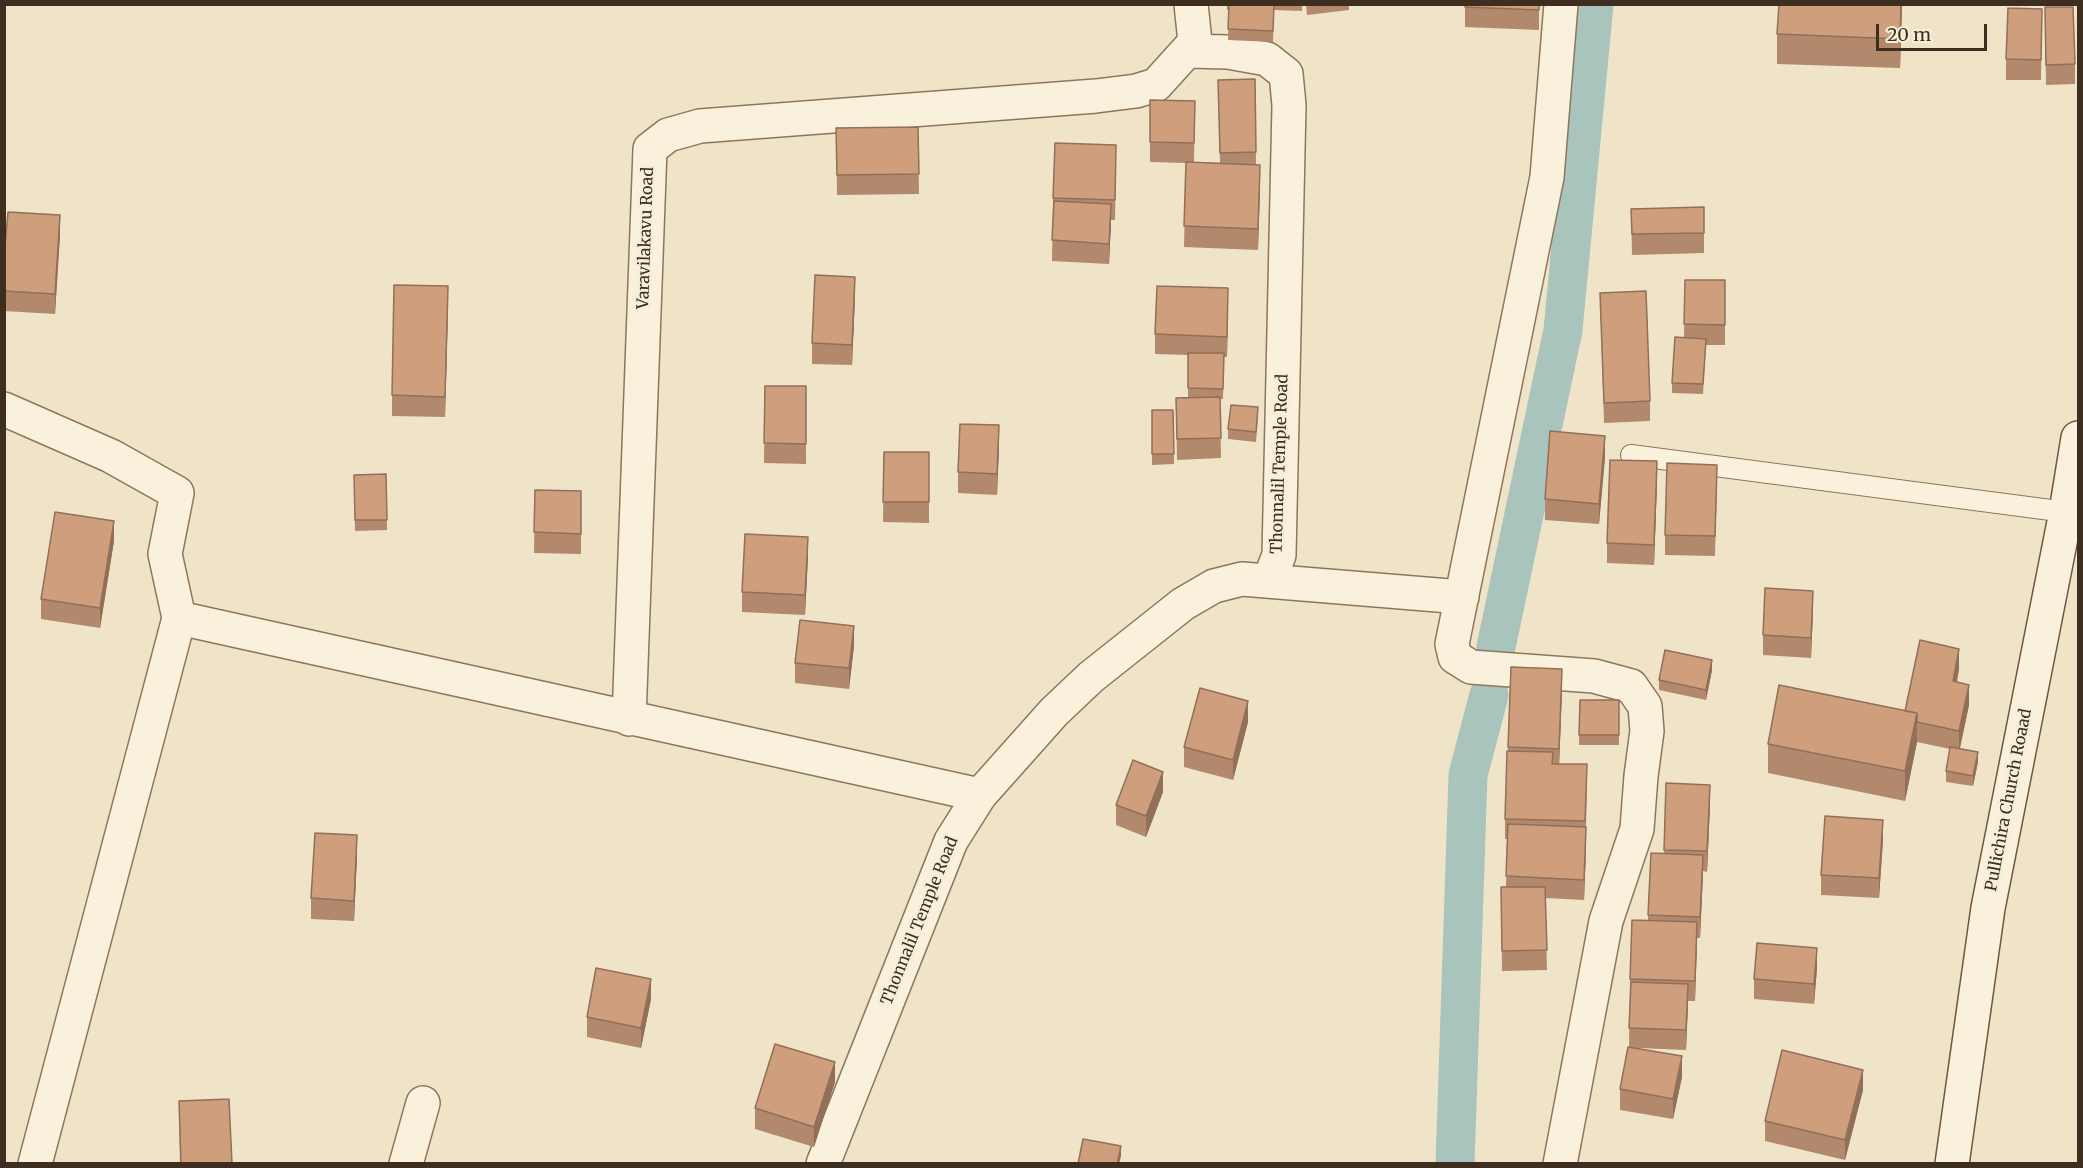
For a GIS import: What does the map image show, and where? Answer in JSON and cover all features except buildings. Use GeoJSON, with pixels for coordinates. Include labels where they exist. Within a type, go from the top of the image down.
{"type":"FeatureCollection","features":[{"type":"Feature","properties":{"kind":"street"},"geometry":{"type":"LineString","coordinates":[[1191,4],[1191,47]]}},
{"type":"Feature","properties":{"kind":"street"},"geometry":{"type":"LineString","coordinates":[[1560,1164],[1606,921],[1637,829],[1647,731],[1645,706],[1631,686],[1594,676],[1471,666],[1455,657],[1452,644],[1547,177],[1561,4]]}},
{"type":"Feature","properties":{"kind":"street","name":"Thonnalil Temple Road"},"geometry":{"type":"LineString","coordinates":[[823,1164],[951,841],[980,795],[1054,712],[1091,677],[1183,604],[1214,586],[1242,579],[1269,581],[1279,555],[1289,105],[1286,74],[1267,59],[1191,47]]}},
{"type":"Feature","properties":{"kind":"street","name":"Varavilakavu Road"},"geometry":{"type":"LineString","coordinates":[[629,718],[650,149],[668,135],[700,126],[1136,91],[1156,85],[1191,47]]}},
{"type":"Feature","properties":{"kind":"street"},"geometry":{"type":"LineString","coordinates":[[4,409],[111,456],[177,493],[165,555],[179,618],[35,1164]]}},
{"type":"Feature","properties":{"kind":"street","name":"Pullichira Church Roaad"},"geometry":{"type":"LineString","coordinates":[[1952,1164],[1988,908],[2079,438]]}},
{"type":"Feature","properties":{"kind":"street"},"geometry":{"type":"LineString","coordinates":[[1269,581],[1461,597]]}},
{"type":"Feature","properties":{"kind":"street"},"geometry":{"type":"LineString","coordinates":[[179,618],[980,795]]}},
{"type":"Feature","properties":{"kind":"street"},"geometry":{"type":"LineString","coordinates":[[406,1164],[423,1103]]}},
{"type":"Feature","properties":{"kind":"lane"},"geometry":{"type":"LineString","coordinates":[[1631,455],[2066,512]]}},
{"type":"Feature","properties":{"kind":"waterway"},"geometry":{"type":"LineString","coordinates":[[1496,647],[1563,330],[1594,4]]}},
{"type":"Feature","properties":{"kind":"waterway"},"geometry":{"type":"LineString","coordinates":[[1455,1164],[1468,775],[1489,695]]}}]}
